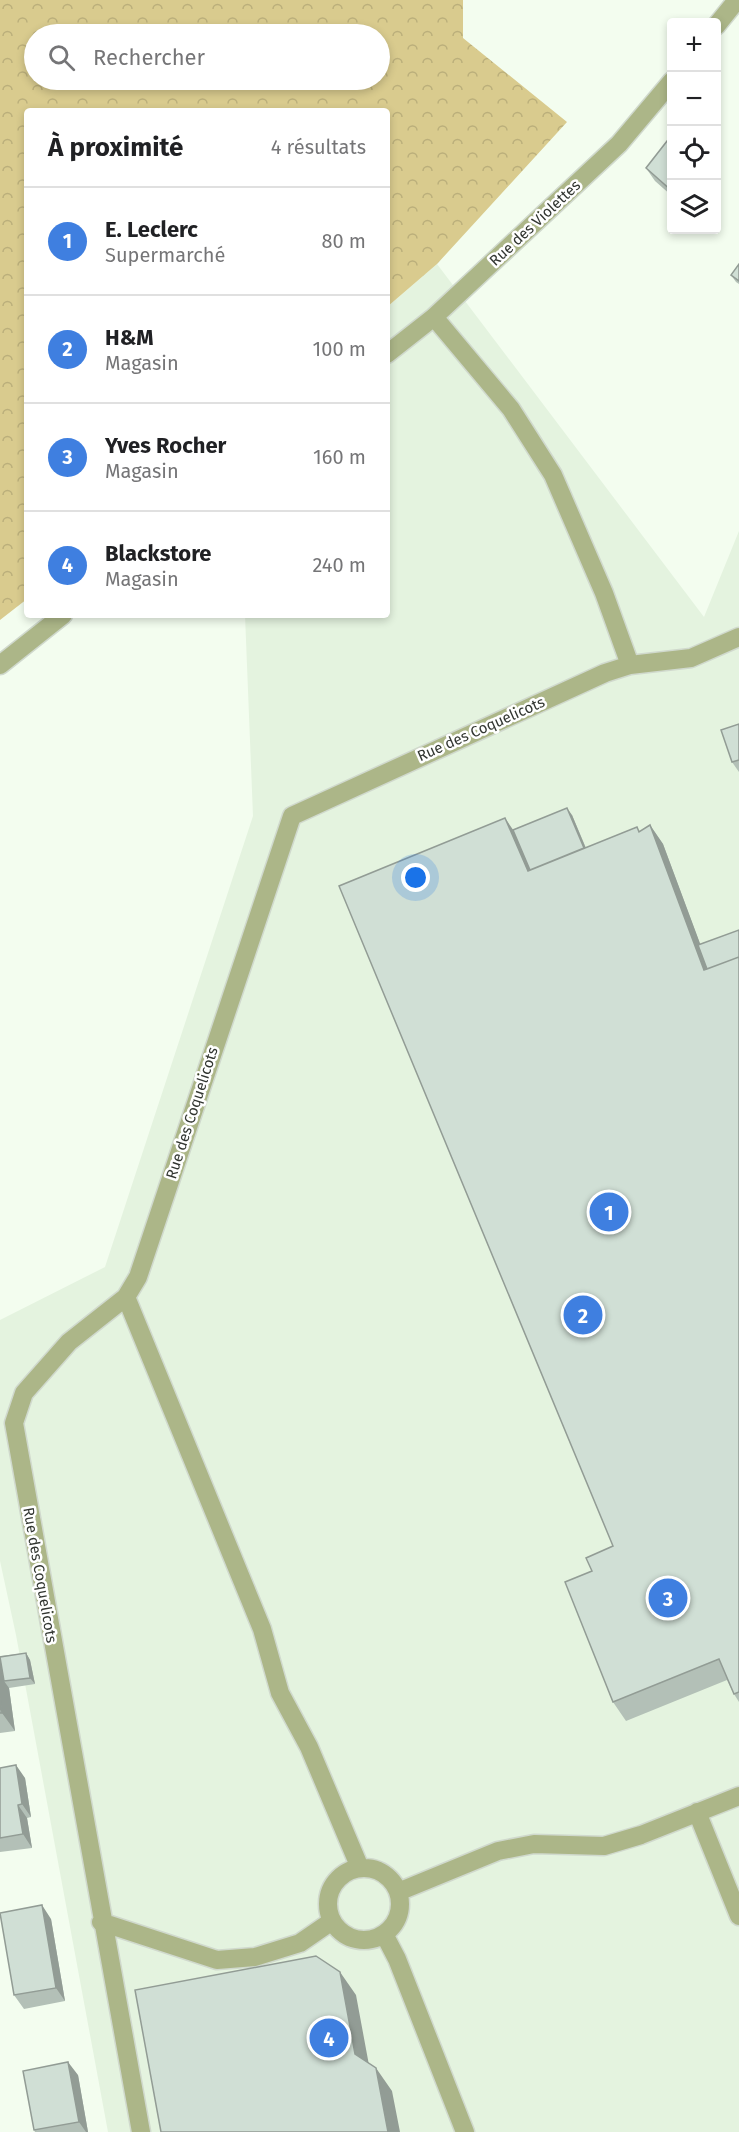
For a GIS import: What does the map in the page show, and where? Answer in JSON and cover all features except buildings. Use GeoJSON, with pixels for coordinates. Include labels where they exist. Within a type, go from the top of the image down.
{"type":"FeatureCollection","features":[{"type":"Feature","properties":{"kind":"street"},"geometry":{"type":"LineString","coordinates":[[721,22],[737,0]]}},
{"type":"Feature","properties":{"kind":"street","name":"Rue des Violettes"},"geometry":{"type":"LineString","coordinates":[[390,352],[434,317],[619,144],[667,87]]}},
{"type":"Feature","properties":{"kind":"street"},"geometry":{"type":"LineString","coordinates":[[434,317],[511,409],[553,475],[604,593],[630,665]]}},
{"type":"Feature","properties":{"kind":"street"},"geometry":{"type":"LineString","coordinates":[[0,665],[59,618]]}},
{"type":"Feature","properties":{"kind":"street","name":"Rue des Coquelicots"},"geometry":{"type":"LineString","coordinates":[[141,2132],[101,1922],[14,1423],[24,1393],[69,1342],[126,1298],[138,1277],[292,816],[605,674],[630,665],[691,658],[739,637]]}},
{"type":"Feature","properties":{"kind":"street"},"geometry":{"type":"LineString","coordinates":[[126,1298],[262,1629],[280,1693],[309,1747],[360,1868]]}},
{"type":"Feature","properties":{"kind":"street"},"geometry":{"type":"LineString","coordinates":[[398,1892],[498,1851],[534,1844],[604,1846],[642,1835],[739,1796]]}},
{"type":"Feature","properties":{"kind":"street"},"geometry":{"type":"LineString","coordinates":[[697,1812],[739,1916]]}},
{"type":"Feature","properties":{"kind":"street"},"geometry":{"type":"LineString","coordinates":[[360,1868],[383,1873],[398,1892],[398,1915],[384,1934],[373,1939],[349,1937],[332,1921],[328,1899],[331,1887],[339,1878],[360,1868]]}},
{"type":"Feature","properties":{"kind":"street"},"geometry":{"type":"LineString","coordinates":[[101,1922],[217,1960],[255,1957],[300,1942],[332,1921]]}},
{"type":"Feature","properties":{"kind":"street"},"geometry":{"type":"LineString","coordinates":[[384,1934],[397,1959],[465,2132]]}},
{"type":"Feature","properties":{"kind":"shaded area"},"geometry":{"type":"Polygon","coordinates":[[[437,264],[704,617],[739,531],[739,2132],[108,2132],[16,1635],[0,1561],[0,1320],[105,1267],[253,816],[245,618],[390,618],[390,304],[437,264]]]}},
{"type":"Feature","properties":{"kind":"green space"},"geometry":{"type":"Polygon","coordinates":[[[0,0],[463,0],[463,38],[567,122],[437,264],[390,304],[390,108],[24,108],[24,601],[0,620],[0,0]]]}},
{"type":"Feature","properties":{"kind":"place","name":"E. Leclerc"},"geometry":{"type":"Point","coordinates":[609,1212]}},
{"type":"Feature","properties":{"kind":"place","name":"H&M"},"geometry":{"type":"Point","coordinates":[583,1315]}},
{"type":"Feature","properties":{"kind":"place","name":"Yves Rocher"},"geometry":{"type":"Point","coordinates":[668,1598]}},
{"type":"Feature","properties":{"kind":"place","name":"Blackstore"},"geometry":{"type":"Point","coordinates":[329,2038]}}]}
